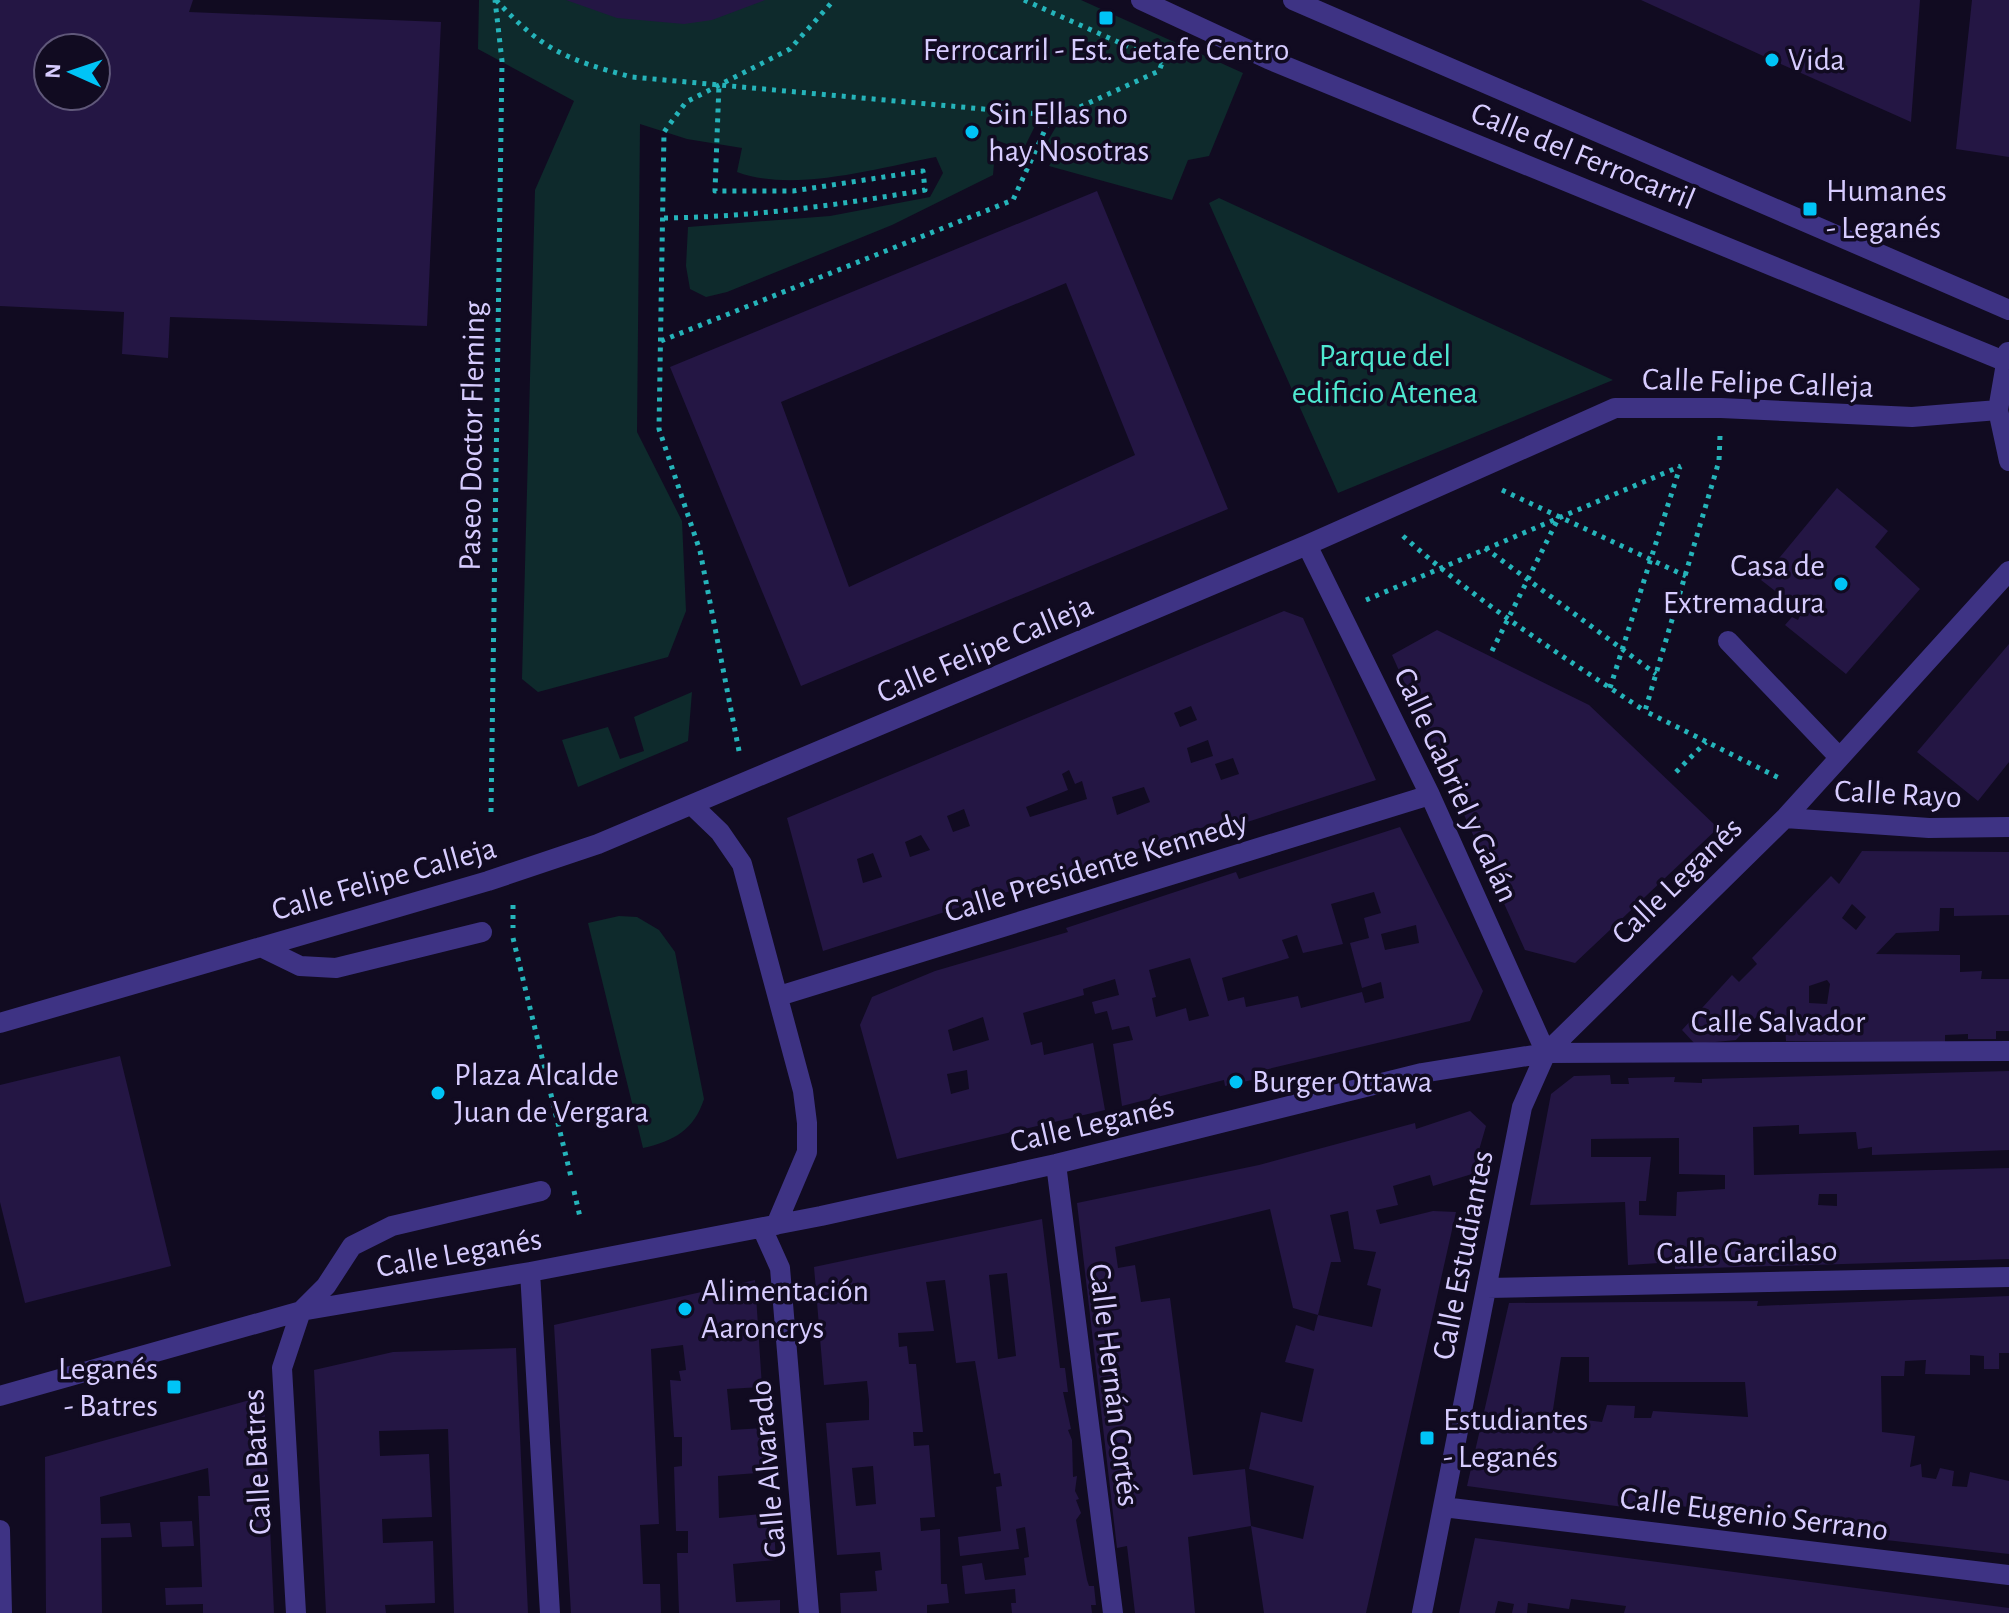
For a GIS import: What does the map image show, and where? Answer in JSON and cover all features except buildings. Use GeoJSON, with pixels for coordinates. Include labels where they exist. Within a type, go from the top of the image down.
{"type":"FeatureCollection","features":[{"type":"Feature","properties":{"kind":"street","name":"Calle del Ferrocarril"},"geometry":{"type":"LineString","coordinates":[[1141,0],[1268,59],[2006,356]]}},
{"type":"Feature","properties":{"kind":"street","name":"Calle del Ferrocarril"},"geometry":{"type":"LineString","coordinates":[[1293,0],[2009,310]]}},
{"type":"Feature","properties":{"kind":"street"},"geometry":{"type":"LineString","coordinates":[[2006,356],[1998,410],[2009,461]]}},
{"type":"Feature","properties":{"kind":"street","name":"Calle Felipe Calleja"},"geometry":{"type":"LineString","coordinates":[[0,1023],[488,881],[694,807],[1307,545],[1615,408],[1721,408],[1912,417],[1998,410]]}},
{"type":"Feature","properties":{"kind":"street","name":"Calle Gabriel y Galán"},"geometry":{"type":"LineString","coordinates":[[1307,545],[1430,795],[1546,1053]]}},
{"type":"Feature","properties":{"kind":"street","name":"Calle Leganés"},"geometry":{"type":"LineString","coordinates":[[0,1396],[301,1311],[530,1272],[769,1226],[1056,1164],[1422,1073],[1546,1053],[1785,818],[2009,571]]}},
{"type":"Feature","properties":{"kind":"street"},"geometry":{"type":"LineString","coordinates":[[1728,641],[1839,757]]}},
{"type":"Feature","properties":{"kind":"street","name":"Calle Presidente Kennedy"},"geometry":{"type":"LineString","coordinates":[[779,996],[1430,795]]}},
{"type":"Feature","properties":{"kind":"street"},"geometry":{"type":"LineString","coordinates":[[694,807],[720,832],[742,864],[803,1091],[807,1152],[769,1226]]}},
{"type":"Feature","properties":{"kind":"street","name":"Calle Rayo"},"geometry":{"type":"LineString","coordinates":[[1785,818],[1929,828],[2009,827]]}},
{"type":"Feature","properties":{"kind":"street"},"geometry":{"type":"LineString","coordinates":[[261,947],[300,966],[336,968],[482,932]]}},
{"type":"Feature","properties":{"kind":"street","name":"Calle Salvador"},"geometry":{"type":"LineString","coordinates":[[1546,1053],[2009,1051]]}},
{"type":"Feature","properties":{"kind":"street","name":"Calle Estudiantes"},"geometry":{"type":"LineString","coordinates":[[1422,1613],[1522,1107],[1546,1053]]}},
{"type":"Feature","properties":{"kind":"street","name":"Calle Hernán Cortés"},"geometry":{"type":"LineString","coordinates":[[1056,1164],[1113,1613]]}},
{"type":"Feature","properties":{"kind":"street"},"geometry":{"type":"LineString","coordinates":[[301,1311],[326,1286],[352,1246],[392,1226],[541,1191]]}},
{"type":"Feature","properties":{"kind":"street","name":"Calle Alvarado"},"geometry":{"type":"LineString","coordinates":[[769,1226],[780,1268],[809,1613]]}},
{"type":"Feature","properties":{"kind":"street"},"geometry":{"type":"LineString","coordinates":[[530,1272],[550,1613]]}},
{"type":"Feature","properties":{"kind":"street","name":"Calle Garcilaso"},"geometry":{"type":"LineString","coordinates":[[1487,1288],[2009,1277]]}},
{"type":"Feature","properties":{"kind":"street","name":"Calle Batres"},"geometry":{"type":"LineString","coordinates":[[296,1613],[282,1368],[301,1311]]}},
{"type":"Feature","properties":{"kind":"street","name":"Calle Eugenio Serrano"},"geometry":{"type":"LineString","coordinates":[[1443,1507],[2009,1575]]}},
{"type":"Feature","properties":{"kind":"street"},"geometry":{"type":"LineString","coordinates":[[0,1530],[2,1613]]}},
{"type":"Feature","properties":{"kind":"path","name":"Paseo Doctor Fleming"},"geometry":{"type":"LineString","coordinates":[[491,812],[502,61],[496,0]]}},
{"type":"Feature","properties":{"kind":"path"},"geometry":{"type":"LineString","coordinates":[[496,0],[529,36],[564,56],[632,77],[1061,116]]}},
{"type":"Feature","properties":{"kind":"path"},"geometry":{"type":"LineString","coordinates":[[746,783],[700,551],[659,429],[664,132],[686,102],[790,49],[834,0]]}},
{"type":"Feature","properties":{"kind":"path"},"geometry":{"type":"LineString","coordinates":[[1024,0],[1163,62]]}},
{"type":"Feature","properties":{"kind":"path"},"geometry":{"type":"LineString","coordinates":[[661,341],[1013,200],[1049,121],[1159,71],[1180,18]]}},
{"type":"Feature","properties":{"kind":"path"},"geometry":{"type":"LineString","coordinates":[[664,218],[741,217],[820,209],[925,190],[923,171],[793,191],[715,191],[719,83]]}},
{"type":"Feature","properties":{"kind":"path"},"geometry":{"type":"LineString","coordinates":[[1340,612],[1438,567],[1681,466],[1610,688]]}},
{"type":"Feature","properties":{"kind":"path"},"geometry":{"type":"LineString","coordinates":[[1469,474],[1686,576]]}},
{"type":"Feature","properties":{"kind":"path"},"geometry":{"type":"LineString","coordinates":[[1377,512],[1438,567],[1645,711]]}},
{"type":"Feature","properties":{"kind":"path"},"geometry":{"type":"LineString","coordinates":[[1492,651],[1559,517]]}},
{"type":"Feature","properties":{"kind":"path"},"geometry":{"type":"LineString","coordinates":[[1485,548],[1656,674]]}},
{"type":"Feature","properties":{"kind":"path"},"geometry":{"type":"LineString","coordinates":[[1676,772],[1706,742]]}},
{"type":"Feature","properties":{"kind":"path"},"geometry":{"type":"LineString","coordinates":[[513,905],[513,936],[580,1217]]}},
{"type":"Feature","properties":{"kind":"green space"},"geometry":{"type":"Polygon","coordinates":[[[479,0],[1081,0],[1243,73],[1209,156],[1188,160],[1172,200],[1049,166],[1055,157],[1042,151],[1057,125],[1039,118],[1023,150],[996,140],[993,175],[892,225],[727,292],[706,297],[690,289],[686,266],[688,227],[830,216],[930,197],[943,173],[936,157],[836,176],[784,180],[759,178],[737,172],[742,148],[687,139],[640,124],[637,432],[682,521],[686,611],[668,657],[538,692],[522,679],[535,190],[574,101],[478,49],[479,0]]]}},
{"type":"Feature","properties":{"kind":"green space","name":"Parque del edificio Atenea"},"geometry":{"type":"Polygon","coordinates":[[[1219,198],[1613,380],[1338,493],[1209,203],[1219,198]]]}},
{"type":"Feature","properties":{"kind":"green space"},"geometry":{"type":"Polygon","coordinates":[[[692,692],[688,741],[578,787],[562,740],[608,727],[620,759],[644,751],[634,717],[692,692]]]}},
{"type":"Feature","properties":{"kind":"green space"},"geometry":{"type":"Polygon","coordinates":[[[619,916],[637,917],[659,930],[675,952],[704,1099],[695,1119],[681,1132],[664,1142],[643,1148],[588,923],[619,916]]]}},
{"type":"Feature","properties":{"kind":"place","name":"Ferrocarril - Est. Getafe Centro"},"geometry":{"type":"Point","coordinates":[1106,18]}},
{"type":"Feature","properties":{"kind":"place","name":"Vida"},"geometry":{"type":"Point","coordinates":[1772,60]}},
{"type":"Feature","properties":{"kind":"place","name":"Sin Ellas no hay Nosotras"},"geometry":{"type":"Point","coordinates":[972,132]}},
{"type":"Feature","properties":{"kind":"place","name":"Humanes - Leganés"},"geometry":{"type":"Point","coordinates":[1810,209]}},
{"type":"Feature","properties":{"kind":"place","name":"Casa de Extremadura"},"geometry":{"type":"Point","coordinates":[1841,584]}},
{"type":"Feature","properties":{"kind":"place","name":"Burger Ottawa"},"geometry":{"type":"Point","coordinates":[1236,1082]}},
{"type":"Feature","properties":{"kind":"place","name":"Plaza Alcalde Juan de Vergara"},"geometry":{"type":"Point","coordinates":[438,1093]}},
{"type":"Feature","properties":{"kind":"place","name":"Alimentación Aaroncrys"},"geometry":{"type":"Point","coordinates":[685,1309]}},
{"type":"Feature","properties":{"kind":"place","name":"Leganés - Batres"},"geometry":{"type":"Point","coordinates":[174,1387]}},
{"type":"Feature","properties":{"kind":"place","name":"Estudiantes - Leganés"},"geometry":{"type":"Point","coordinates":[1427,1438]}}]}
